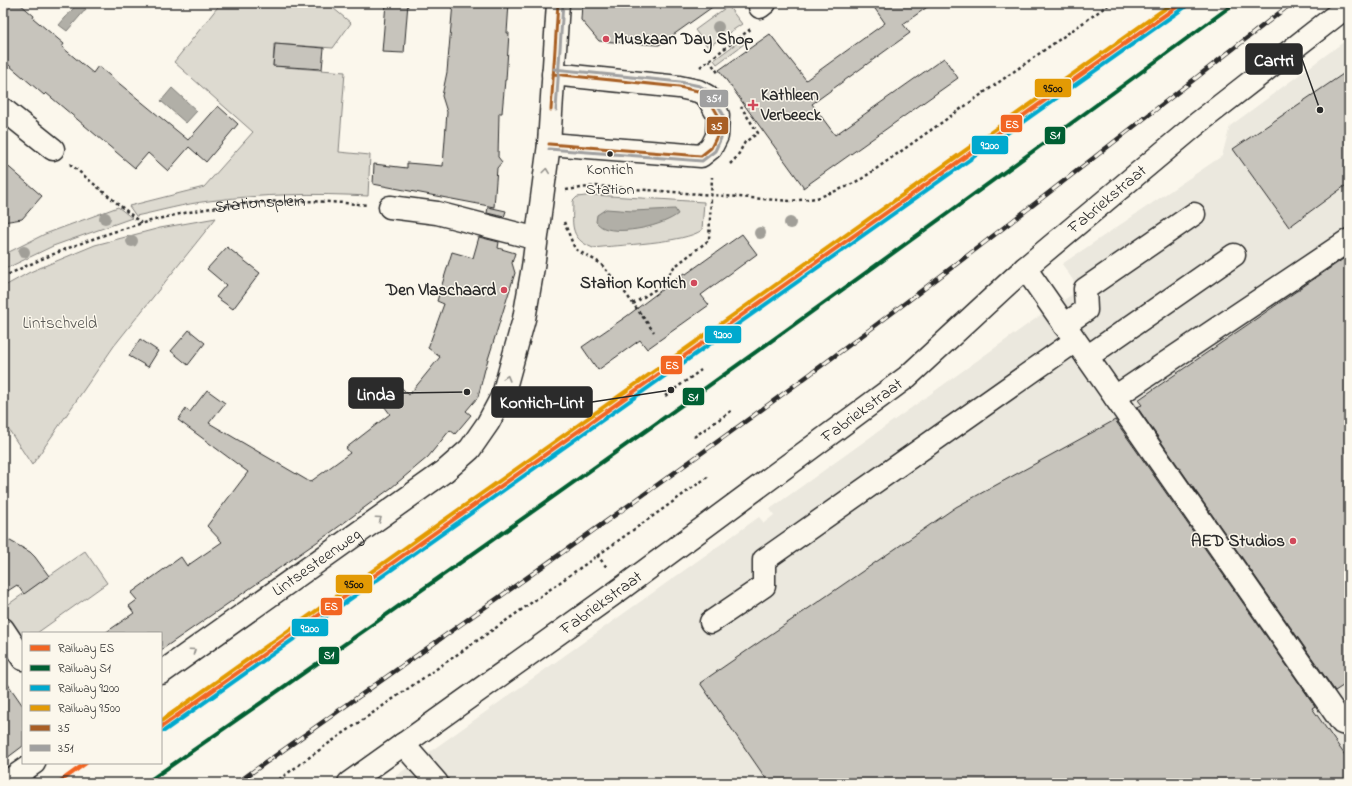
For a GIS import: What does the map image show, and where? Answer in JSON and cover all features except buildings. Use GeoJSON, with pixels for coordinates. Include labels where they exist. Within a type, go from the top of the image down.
{"type":"FeatureCollection","features":[{"type":"Feature","properties":{"kind":"street"},"geometry":{"type":"LineString","coordinates":[[542,199],[549,144],[558,3]]}},
{"type":"Feature","properties":{"kind":"street","name":"Fabriekstraat"},"geometry":{"type":"LineString","coordinates":[[349,783],[622,588],[907,377],[1025,268],[1198,123],[1349,5]]}},
{"type":"Feature","properties":{"kind":"street"},"geometry":{"type":"LineString","coordinates":[[549,144],[701,156],[711,148],[718,136],[718,115],[707,96],[698,91],[672,86],[553,74]]}},
{"type":"Feature","properties":{"kind":"street"},"geometry":{"type":"LineString","coordinates":[[3,109],[53,149]]}},
{"type":"Feature","properties":{"kind":"street","name":"Lintsesteenweg"},"geometry":{"type":"LineString","coordinates":[[162,672],[445,471],[470,449],[488,423],[503,395],[524,320],[530,292],[542,199]]}},
{"type":"Feature","properties":{"kind":"street"},"geometry":{"type":"LineString","coordinates":[[390,207],[438,213],[526,236]]}},
{"type":"Feature","properties":{"kind":"street"},"geometry":{"type":"LineString","coordinates":[[1075,341],[1086,310],[1085,289],[1194,214]]}},
{"type":"Feature","properties":{"kind":"street"},"geometry":{"type":"LineString","coordinates":[[1115,397],[1349,240]]}},
{"type":"Feature","properties":{"kind":"street"},"geometry":{"type":"LineString","coordinates":[[711,622],[764,586],[764,560],[1075,341],[1234,255]]}},
{"type":"Feature","properties":{"kind":"street"},"geometry":{"type":"LineString","coordinates":[[1025,268],[1342,723],[1349,725]]}},
{"type":"Feature","properties":{"kind":"street"},"geometry":{"type":"LineString","coordinates":[[3,629],[22,658]]}},
{"type":"Feature","properties":{"kind":"street"},"geometry":{"type":"LineString","coordinates":[[403,744],[437,783]]}},
{"type":"Feature","properties":{"kind":"street"},"geometry":{"type":"LineString","coordinates":[[5,783],[33,764]]}},
{"type":"Feature","properties":{"kind":"path"},"geometry":{"type":"LineString","coordinates":[[542,199],[560,191],[596,186],[790,201],[817,198],[846,187],[863,178],[1111,3]]}},
{"type":"Feature","properties":{"kind":"path"},"geometry":{"type":"LineString","coordinates":[[672,86],[754,27],[762,5]]}},
{"type":"Feature","properties":{"kind":"path"},"geometry":{"type":"LineString","coordinates":[[709,60],[721,78]]}},
{"type":"Feature","properties":{"kind":"path"},"geometry":{"type":"LineString","coordinates":[[726,168],[737,157],[745,142],[758,132],[738,102]]}},
{"type":"Feature","properties":{"kind":"path"},"geometry":{"type":"LineString","coordinates":[[53,149],[141,223]]}},
{"type":"Feature","properties":{"kind":"path"},"geometry":{"type":"LineString","coordinates":[[633,304],[662,285],[674,267],[709,240],[712,174]]}},
{"type":"Feature","properties":{"kind":"path","name":"Stationsplein"},"geometry":{"type":"LineString","coordinates":[[3,277],[49,255],[101,235],[141,223],[194,211],[245,204],[298,201],[390,207]]}},
{"type":"Feature","properties":{"kind":"path"},"geometry":{"type":"LineString","coordinates":[[564,221],[574,249],[600,263],[620,286],[654,332]]}},
{"type":"Feature","properties":{"kind":"path"},"geometry":{"type":"LineString","coordinates":[[665,396],[701,370]]}},
{"type":"Feature","properties":{"kind":"path"},"geometry":{"type":"LineString","coordinates":[[694,437],[731,411]]}},
{"type":"Feature","properties":{"kind":"path"},"geometry":{"type":"LineString","coordinates":[[274,783],[709,476]]}},
{"type":"Feature","properties":{"kind":"shaded area"},"geometry":{"type":"Polygon","coordinates":[[[78,3],[86,9],[67,31],[59,25],[78,3]]]}},
{"type":"Feature","properties":{"kind":"shaded area"},"geometry":{"type":"Polygon","coordinates":[[[1349,38],[1349,783],[386,783],[759,517],[764,523],[774,515],[770,509],[1052,307],[1075,293],[1077,286],[1062,264],[1222,156],[1230,126],[1349,38]]]}},
{"type":"Feature","properties":{"kind":"shaded area"},"geometry":{"type":"Polygon","coordinates":[[[172,88],[197,111],[186,123],[161,101],[172,88]]]}},
{"type":"Feature","properties":{"kind":"shaded area"},"geometry":{"type":"Polygon","coordinates":[[[606,209],[633,211],[675,209],[678,214],[653,226],[631,230],[612,230],[603,228],[596,222],[597,215],[606,209]]]}},
{"type":"Feature","properties":{"kind":"green space"},"geometry":{"type":"Polygon","coordinates":[[[221,3],[327,3],[351,23],[333,48],[274,44],[273,66],[345,72],[339,152],[370,155],[368,196],[308,194],[248,197],[200,202],[136,216],[129,206],[204,187],[253,132],[174,62],[221,3]]]}},
{"type":"Feature","properties":{"kind":"green space"},"geometry":{"type":"Polygon","coordinates":[[[728,6],[742,24],[708,47],[695,30],[728,6]]]}},
{"type":"Feature","properties":{"kind":"green space"},"geometry":{"type":"Polygon","coordinates":[[[745,37],[748,41],[717,64],[714,60],[745,37]]]}},
{"type":"Feature","properties":{"kind":"green space"},"geometry":{"type":"Polygon","coordinates":[[[594,195],[704,202],[702,230],[681,238],[666,241],[593,248],[579,240],[576,235],[573,223],[573,201],[577,197],[594,195]]]}},
{"type":"Feature","properties":{"kind":"green space"},"geometry":{"type":"Polygon","coordinates":[[[118,207],[132,218],[53,246],[3,270],[3,255],[45,234],[118,207]]]}},
{"type":"Feature","properties":{"kind":"green space","name":"Lintschveld"},"geometry":{"type":"Polygon","coordinates":[[[216,218],[114,346],[32,465],[3,421],[3,287],[30,272],[95,245],[160,228],[216,218]]]}},
{"type":"Feature","properties":{"kind":"green space"},"geometry":{"type":"Polygon","coordinates":[[[85,551],[107,583],[38,632],[22,632],[22,640],[3,612],[3,608],[85,551]]]}},
{"type":"Feature","properties":{"kind":"railway"},"geometry":{"type":"LineString","coordinates":[[237,783],[600,526],[817,369],[996,233],[1292,3]]}},
{"type":"Feature","properties":{"kind":"rail line","name":"9500"},"geometry":{"type":"LineString","coordinates":[[162,720],[1173,3]]}},
{"type":"Feature","properties":{"kind":"rail line","name":"ES"},"geometry":{"type":"LineString","coordinates":[[162,726],[1182,3]]}},
{"type":"Feature","properties":{"kind":"rail line","name":"S1"},"geometry":{"type":"LineString","coordinates":[[146,783],[694,397],[1235,3]]}},
{"type":"Feature","properties":{"kind":"rail line","name":"9200"},"geometry":{"type":"LineString","coordinates":[[164,731],[1185,7]]}},
{"type":"Feature","properties":{"kind":"rail line","name":"ES"},"geometry":{"type":"LineString","coordinates":[[58,783],[85,764]]}},
{"type":"Feature","properties":{"kind":"transit line","name":"35"},"geometry":{"type":"LineString","coordinates":[[551,110],[558,3]]}},
{"type":"Feature","properties":{"kind":"transit line","name":"351"},"geometry":{"type":"LineString","coordinates":[[556,110],[563,3]]}},
{"type":"Feature","properties":{"kind":"transit line","name":"351"},"geometry":{"type":"LineString","coordinates":[[549,149],[702,161],[715,151],[721,138],[723,114],[710,92],[700,86],[680,82],[554,69]]}},
{"type":"Feature","properties":{"kind":"transit line","name":"35"},"geometry":{"type":"LineString","coordinates":[[549,144],[701,156],[711,148],[717,136],[718,115],[707,96],[698,91],[679,87],[553,74]]}},
{"type":"Feature","properties":{"kind":"place","name":"Muskaan Day Shop"},"geometry":{"type":"Point","coordinates":[606,39]}},
{"type":"Feature","properties":{"kind":"place","name":"Kathleen Verbeeck"},"geometry":{"type":"Point","coordinates":[753,105]}},
{"type":"Feature","properties":{"kind":"place","name":"Cartri"},"geometry":{"type":"Point","coordinates":[1320,110]}},
{"type":"Feature","properties":{"kind":"place","name":"Kontich Station"},"geometry":{"type":"Point","coordinates":[610,154]}},
{"type":"Feature","properties":{"kind":"place","name":"Station Kontich"},"geometry":{"type":"Point","coordinates":[694,283]}},
{"type":"Feature","properties":{"kind":"place","name":"Den Vlaschaard"},"geometry":{"type":"Point","coordinates":[504,290]}},
{"type":"Feature","properties":{"kind":"place","name":"Kontich-Lint"},"geometry":{"type":"Point","coordinates":[671,390]}},
{"type":"Feature","properties":{"kind":"place","name":"Linda"},"geometry":{"type":"Point","coordinates":[467,392]}},
{"type":"Feature","properties":{"kind":"place","name":"AED Studios"},"geometry":{"type":"Point","coordinates":[1293,541]}}]}
